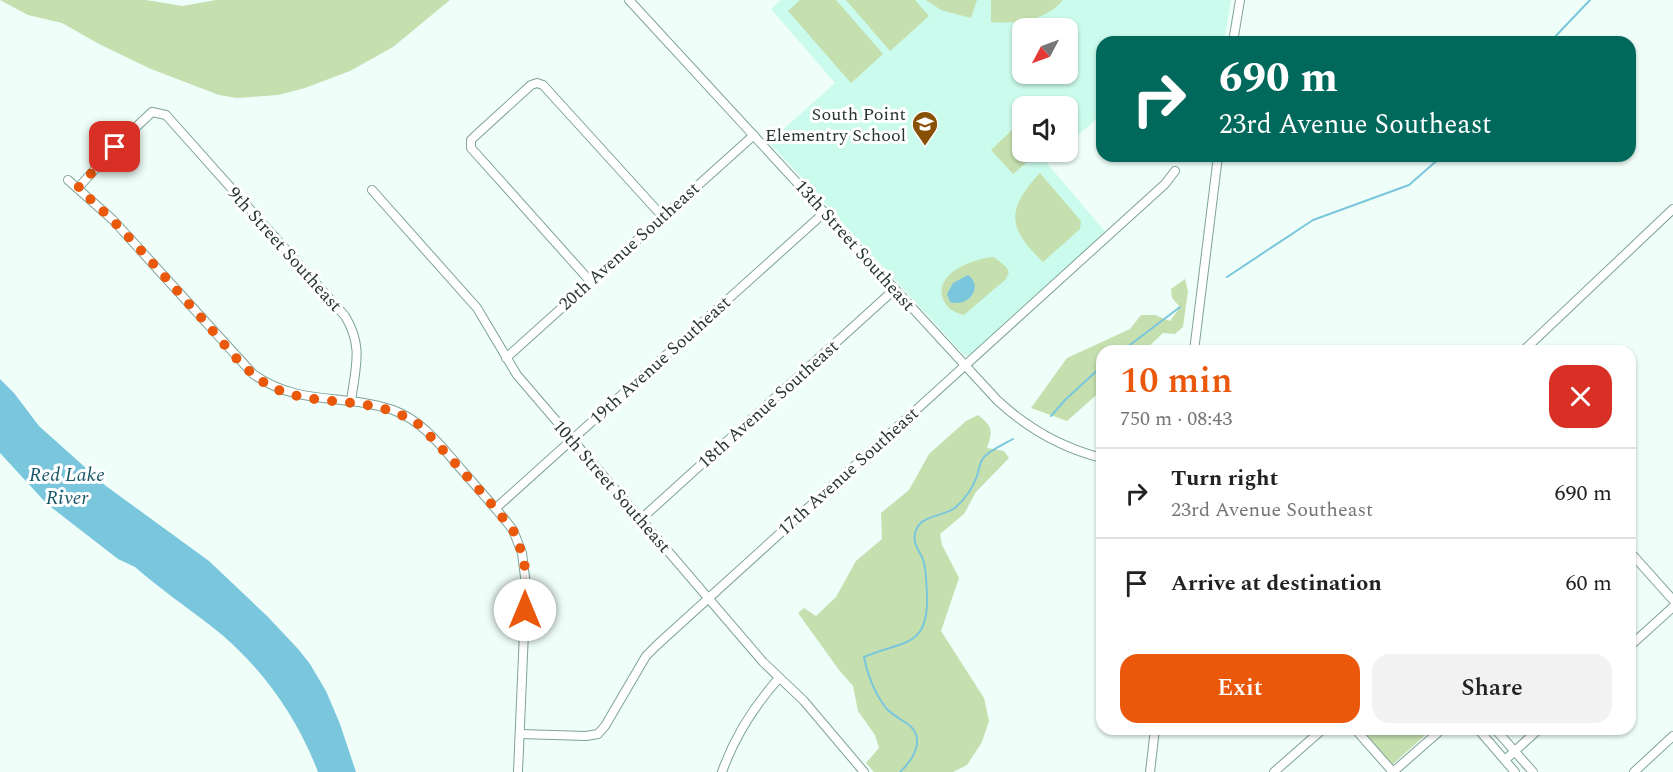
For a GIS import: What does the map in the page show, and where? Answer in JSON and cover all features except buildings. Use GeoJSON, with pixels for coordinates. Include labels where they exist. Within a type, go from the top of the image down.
{"type":"FeatureCollection","features":[{"type":"Feature","properties":{"kind":"street","name":"13th Street Southeast"},"geometry":{"type":"LineString","coordinates":[[629,0],[997,400],[1026,424],[1068,447],[1096,456]]}},
{"type":"Feature","properties":{"kind":"street"},"geometry":{"type":"LineString","coordinates":[[1234,36],[1240,0]]}},
{"type":"Feature","properties":{"kind":"street"},"geometry":{"type":"LineString","coordinates":[[590,281],[471,148],[471,140],[531,85],[537,83],[543,85],[663,217]]}},
{"type":"Feature","properties":{"kind":"street","name":"9th Street Southeast"},"geometry":{"type":"LineString","coordinates":[[78,188],[115,147],[152,112],[166,115],[345,316],[353,329],[357,346],[351,402]]}},
{"type":"Feature","properties":{"kind":"street","name":"20th Avenue Southeast"},"geometry":{"type":"LineString","coordinates":[[506,358],[754,135]]}},
{"type":"Feature","properties":{"kind":"street"},"geometry":{"type":"LineString","coordinates":[[1195,345],[1217,162]]}},
{"type":"Feature","properties":{"kind":"street","name":"17th Avenue Southeast"},"geometry":{"type":"LineString","coordinates":[[520,734],[586,736],[598,734],[646,656],[708,597],[1165,184],[1175,171]]}},
{"type":"Feature","properties":{"kind":"street"},"geometry":{"type":"LineString","coordinates":[[68,180],[113,220],[253,374],[268,385],[296,395],[396,411],[421,426],[496,508],[513,530],[525,568],[518,772]]}},
{"type":"Feature","properties":{"kind":"street","name":"10th Street Southeast"},"geometry":{"type":"LineString","coordinates":[[372,190],[477,308],[517,375],[708,597],[779,678],[804,701],[864,772]]}},
{"type":"Feature","properties":{"kind":"street"},"geometry":{"type":"LineString","coordinates":[[1529,345],[1673,209]]}},
{"type":"Feature","properties":{"kind":"street","name":"19th Avenue Southeast"},"geometry":{"type":"LineString","coordinates":[[496,508],[825,212]]}},
{"type":"Feature","properties":{"kind":"street","name":"18th Avenue Southeast"},"geometry":{"type":"LineString","coordinates":[[641,519],[895,289]]}},
{"type":"Feature","properties":{"kind":"street"},"geometry":{"type":"LineString","coordinates":[[1636,559],[1673,600]]}},
{"type":"Feature","properties":{"kind":"street"},"geometry":{"type":"LineString","coordinates":[[1636,641],[1673,607]]}},
{"type":"Feature","properties":{"kind":"street"},"geometry":{"type":"LineString","coordinates":[[722,772],[741,731],[779,678]]}},
{"type":"Feature","properties":{"kind":"street"},"geometry":{"type":"LineString","coordinates":[[1150,772],[1154,735]]}},
{"type":"Feature","properties":{"kind":"street"},"geometry":{"type":"LineString","coordinates":[[1274,772],[1316,735]]}},
{"type":"Feature","properties":{"kind":"street"},"geometry":{"type":"LineString","coordinates":[[1364,735],[1393,772],[1435,735]]}},
{"type":"Feature","properties":{"kind":"street"},"geometry":{"type":"LineString","coordinates":[[1483,735],[1515,772]]}},
{"type":"Feature","properties":{"kind":"street"},"geometry":{"type":"LineString","coordinates":[[1500,735],[1533,772]]}},
{"type":"Feature","properties":{"kind":"street"},"geometry":{"type":"LineString","coordinates":[[1505,760],[1532,735]]}},
{"type":"Feature","properties":{"kind":"street"},"geometry":{"type":"LineString","coordinates":[[1634,772],[1673,736]]}},
{"type":"Feature","properties":{"kind":"shaded area"},"geometry":{"type":"Polygon","coordinates":[[[0,0],[146,0],[182,6],[216,0],[450,0],[393,47],[350,71],[305,88],[278,95],[237,98],[219,95],[151,69],[62,23],[28,15],[0,0]]]}},
{"type":"Feature","properties":{"kind":"shaded area"},"geometry":{"type":"Polygon","coordinates":[[[781,0],[1231,0],[1225,36],[1096,36],[1096,119],[1078,135],[1078,96],[1012,96],[1012,162],[1048,162],[1106,233],[970,357],[964,355],[769,142],[835,83],[771,9],[781,0]]]}},
{"type":"Feature","properties":{"kind":"shaded area"},"geometry":{"type":"Polygon","coordinates":[[[800,0],[836,0],[883,54],[851,83],[788,11],[800,0]]]}},
{"type":"Feature","properties":{"kind":"shaded area"},"geometry":{"type":"Polygon","coordinates":[[[846,0],[915,0],[929,16],[890,51],[846,0]]]}},
{"type":"Feature","properties":{"kind":"shaded area"},"geometry":{"type":"Polygon","coordinates":[[[926,0],[977,0],[971,18],[941,10],[926,0]]]}},
{"type":"Feature","properties":{"kind":"shaded area"},"geometry":{"type":"Polygon","coordinates":[[[991,0],[1063,0],[1048,13],[1036,18],[1012,18],[1012,21],[991,22],[991,0]]]}},
{"type":"Feature","properties":{"kind":"shaded area"},"geometry":{"type":"Polygon","coordinates":[[[1012,130],[1012,162],[1027,162],[1013,174],[991,150],[1012,130]]]}},
{"type":"Feature","properties":{"kind":"shaded area"},"geometry":{"type":"Polygon","coordinates":[[[1040,173],[1081,221],[1080,229],[1043,262],[1023,239],[1015,218],[1021,197],[1040,173]]]}},
{"type":"Feature","properties":{"kind":"shaded area"},"geometry":{"type":"Polygon","coordinates":[[[994,257],[1009,272],[1006,279],[964,315],[949,308],[943,299],[942,290],[944,282],[950,275],[967,264],[994,257]]]}},
{"type":"Feature","properties":{"kind":"shaded area"},"geometry":{"type":"Polygon","coordinates":[[[1185,279],[1188,291],[1183,327],[1175,334],[1163,333],[1150,345],[1096,345],[1096,395],[1067,421],[1031,408],[1067,358],[1130,329],[1141,315],[1155,315],[1170,321],[1180,307],[1172,298],[1171,289],[1185,279]]]}},
{"type":"Feature","properties":{"kind":"shaded area"},"geometry":{"type":"Polygon","coordinates":[[[978,415],[990,429],[987,448],[1004,451],[1009,458],[976,492],[964,514],[940,534],[942,545],[959,578],[941,631],[984,698],[989,721],[982,742],[967,765],[953,772],[874,772],[866,763],[879,748],[875,735],[858,711],[853,686],[798,613],[804,608],[816,616],[836,597],[856,561],[882,539],[881,513],[909,490],[929,454],[966,421],[978,415]]]}},
{"type":"Feature","properties":{"kind":"shaded area"},"geometry":{"type":"Polygon","coordinates":[[[1366,735],[1425,735],[1392,765],[1366,735]]]}},
{"type":"Feature","properties":{"kind":"water"},"geometry":{"type":"Polygon","coordinates":[[[968,275],[975,285],[972,295],[963,302],[950,302],[947,294],[953,283],[968,275]]]}},
{"type":"Feature","properties":{"kind":"water","name":"Red Lake River"},"geometry":{"type":"Polygon","coordinates":[[[0,379],[14,393],[39,426],[106,486],[209,561],[299,650],[326,691],[356,772],[318,772],[287,711],[245,656],[211,626],[135,567],[118,559],[47,504],[0,453],[0,379]]]}},
{"type":"Feature","properties":{"kind":"waterway"},"geometry":{"type":"LineString","coordinates":[[1556,36],[1590,0]]}},
{"type":"Feature","properties":{"kind":"waterway"},"geometry":{"type":"LineString","coordinates":[[1227,277],[1313,220],[1409,185],[1435,162]]}},
{"type":"Feature","properties":{"kind":"waterway"},"geometry":{"type":"LineString","coordinates":[[1130,345],[1180,307]]}},
{"type":"Feature","properties":{"kind":"waterway"},"geometry":{"type":"LineString","coordinates":[[1051,416],[1096,372]]}},
{"type":"Feature","properties":{"kind":"waterway"},"geometry":{"type":"LineString","coordinates":[[900,772],[913,756],[917,737],[909,725],[891,713],[882,702],[872,684],[864,657],[902,644],[918,634],[926,612],[927,594],[925,565],[917,547],[915,532],[924,520],[956,507],[966,497],[983,458],[1013,439]]}},
{"type":"Feature","properties":{"kind":"place","name":"South Point Elementry School"},"geometry":{"type":"Point","coordinates":[925,147]}},
{"type":"Feature","properties":{"kind":"route"},"geometry":{"type":"LineString","coordinates":[[115,147],[78,188],[113,220],[240,361],[268,385],[296,395],[396,411],[410,418],[432,436],[513,530],[525,568],[525,610]]}}]}
